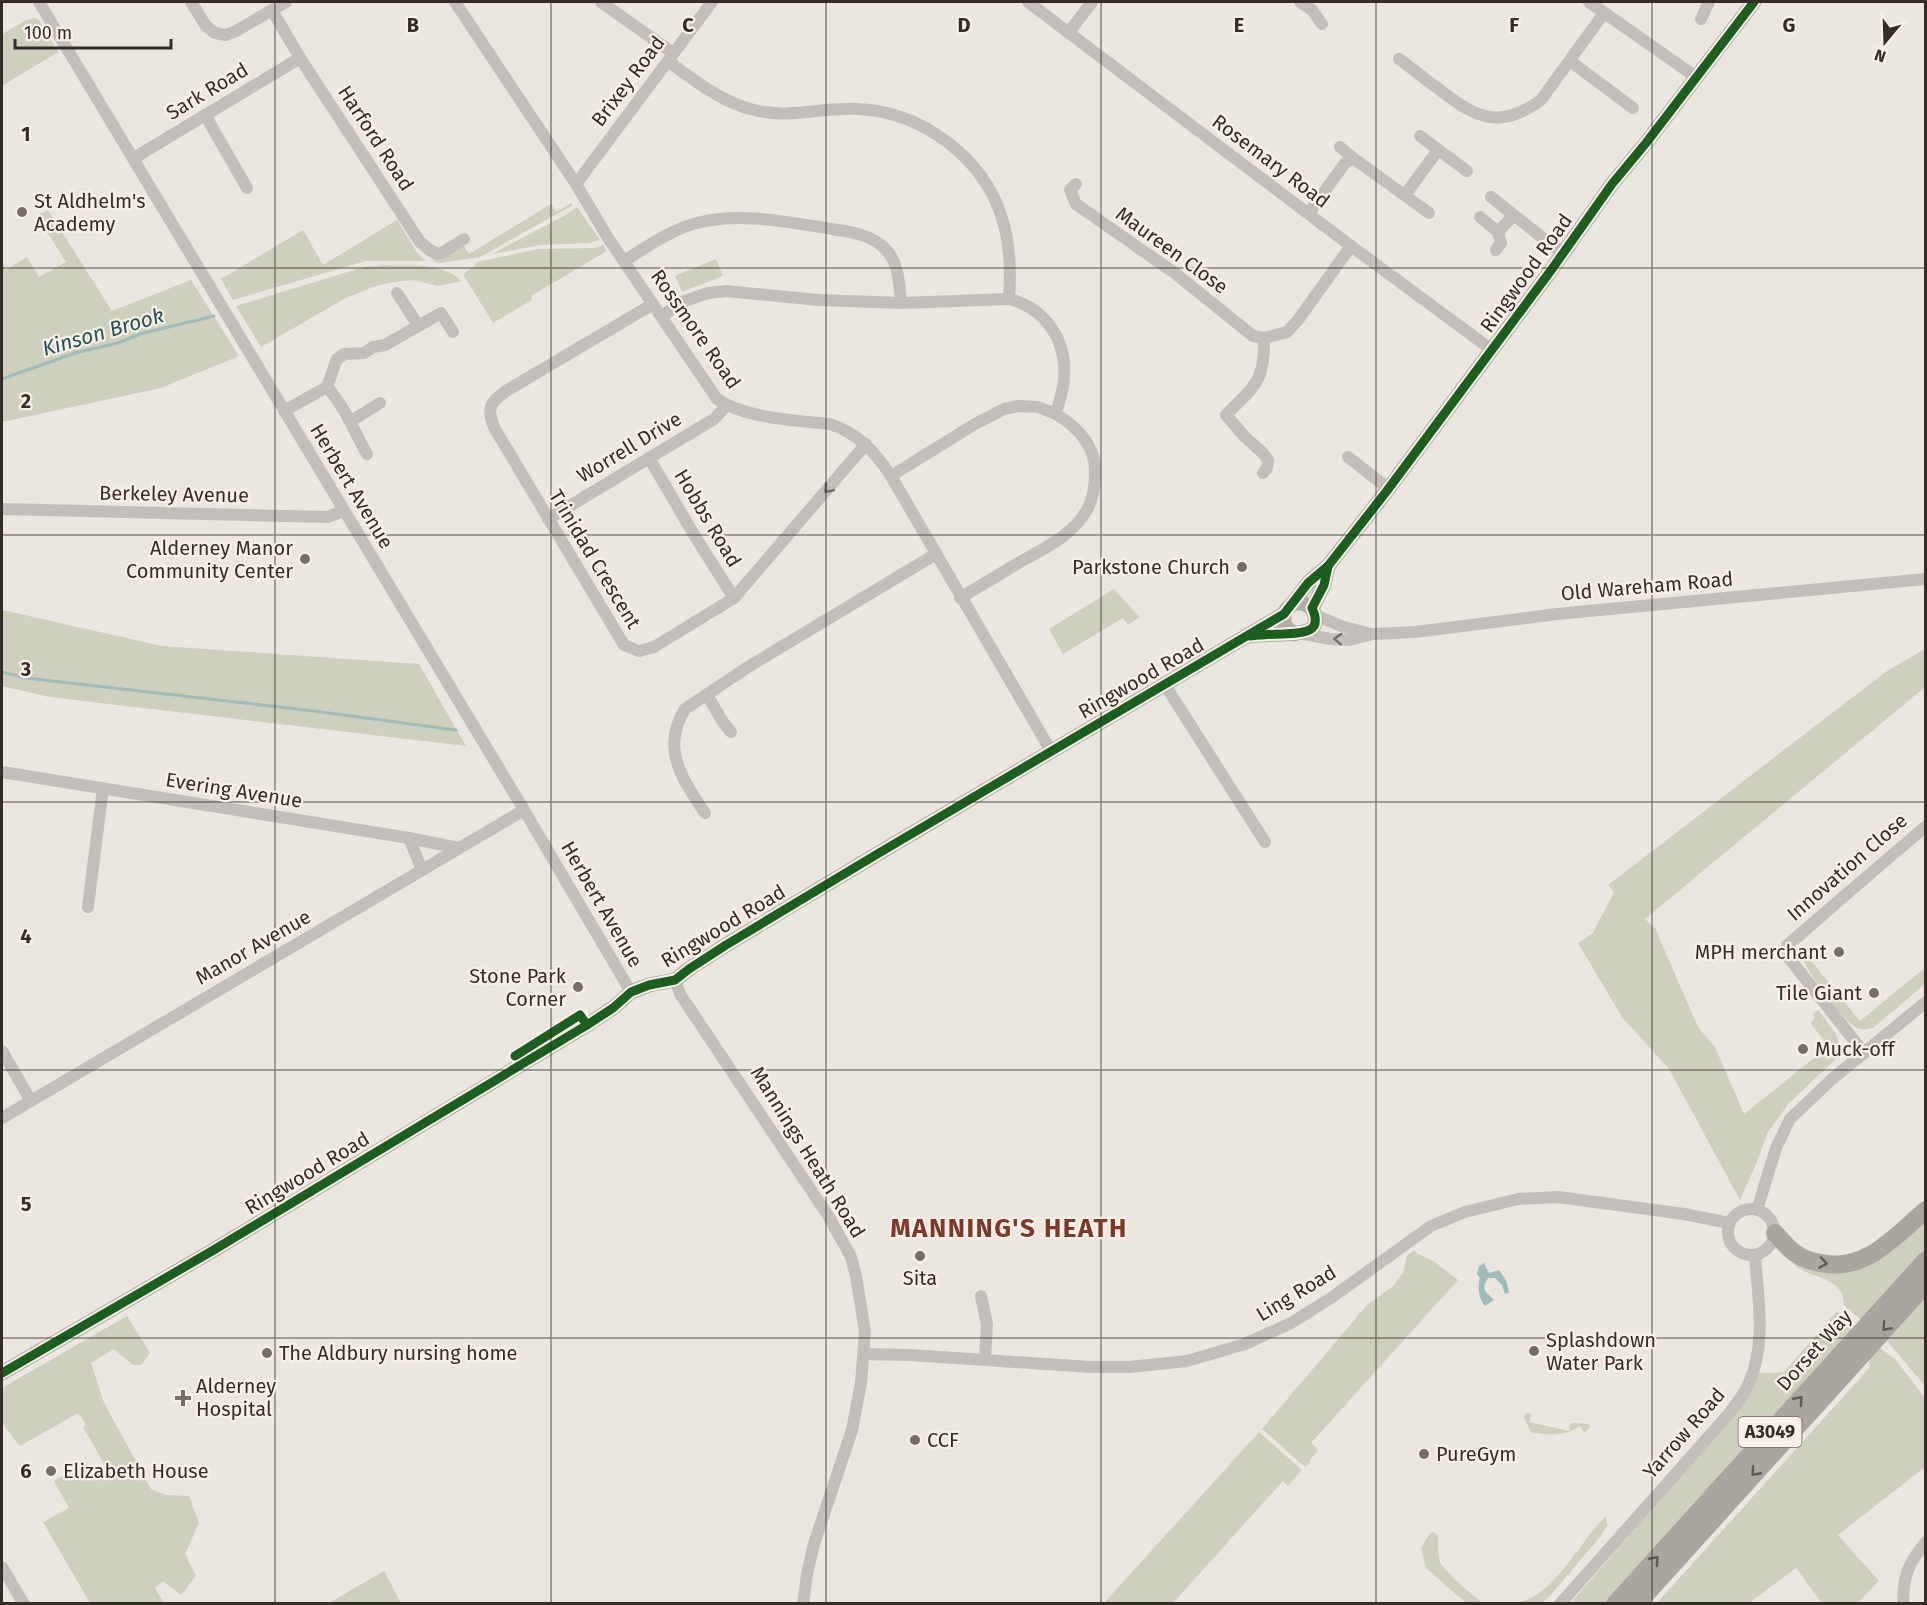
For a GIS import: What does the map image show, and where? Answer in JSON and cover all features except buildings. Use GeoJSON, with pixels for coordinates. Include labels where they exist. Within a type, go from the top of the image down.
{"type":"FeatureCollection","features":[{"type":"Feature","properties":{"kind":"highway"},"geometry":{"type":"LineString","coordinates":[[1775,1233],[1795,1253],[1812,1262],[1843,1265],[1874,1254],[1926,1210]]}},
{"type":"Feature","properties":{"kind":"highway","name":"Dorset Way"},"geometry":{"type":"LineString","coordinates":[[1615,1604],[1926,1260]]}},
{"type":"Feature","properties":{"kind":"highway","name":"Dorset Way"},"geometry":{"type":"LineString","coordinates":[[1637,1604],[1926,1284]]}},
{"type":"Feature","properties":{"kind":"main road","name":"Ringwood Road"},"geometry":{"type":"LineString","coordinates":[[2,1373],[212,1251],[587,1025],[613,1008],[630,992],[649,985],[675,980],[726,945],[1289,609],[1308,583],[1328,566],[1389,489],[1612,184],[1754,2]]}},
{"type":"Feature","properties":{"kind":"main road","name":"Ringwood Road"},"geometry":{"type":"LineString","coordinates":[[1314,612],[1328,566]]}},
{"type":"Feature","properties":{"kind":"main road"},"geometry":{"type":"LineString","coordinates":[[1304,603],[1314,612],[1314,625],[1299,634],[1287,628],[1283,619],[1289,609],[1304,603]]}},
{"type":"Feature","properties":{"kind":"main road","name":"Ringwood Road"},"geometry":{"type":"LineString","coordinates":[[1247,636],[1299,634]]}},
{"type":"Feature","properties":{"kind":"street","name":"Herbert Avenue"},"geometry":{"type":"LineString","coordinates":[[39,2],[524,810],[630,992]]}},
{"type":"Feature","properties":{"kind":"street"},"geometry":{"type":"LineString","coordinates":[[191,2],[206,26],[221,34],[236,32],[286,2]]}},
{"type":"Feature","properties":{"kind":"street","name":"Rossmore Road"},"geometry":{"type":"LineString","coordinates":[[455,2],[717,399],[726,406],[746,413],[830,424],[846,430],[866,444],[880,459],[1051,751]]}},
{"type":"Feature","properties":{"kind":"street"},"geometry":{"type":"LineString","coordinates":[[601,2],[718,96],[754,110],[777,114],[850,109],[892,114],[924,127],[950,143],[976,170],[992,195],[1002,217],[1007,237],[1009,299]]}},
{"type":"Feature","properties":{"kind":"street","name":"Brixey Road"},"geometry":{"type":"LineString","coordinates":[[576,184],[712,2]]}},
{"type":"Feature","properties":{"kind":"street","name":"Rosemary Road"},"geometry":{"type":"LineString","coordinates":[[1028,2],[1492,350]]}},
{"type":"Feature","properties":{"kind":"street"},"geometry":{"type":"LineString","coordinates":[[1069,32],[1092,2]]}},
{"type":"Feature","properties":{"kind":"street"},"geometry":{"type":"LineString","coordinates":[[1300,2],[1312,10],[1322,24]]}},
{"type":"Feature","properties":{"kind":"street"},"geometry":{"type":"LineString","coordinates":[[1589,2],[1696,78]]}},
{"type":"Feature","properties":{"kind":"street"},"geometry":{"type":"LineString","coordinates":[[1701,19],[1709,2]]}},
{"type":"Feature","properties":{"kind":"street","name":"Harford Road"},"geometry":{"type":"LineString","coordinates":[[272,10],[300,58],[420,242],[431,251],[440,254],[464,239]]}},
{"type":"Feature","properties":{"kind":"street"},"geometry":{"type":"LineString","coordinates":[[1399,59],[1473,114],[1501,117],[1514,115],[1541,100],[1604,14]]}},
{"type":"Feature","properties":{"kind":"street","name":"Sark Road"},"geometry":{"type":"LineString","coordinates":[[134,158],[300,58]]}},
{"type":"Feature","properties":{"kind":"street"},"geometry":{"type":"LineString","coordinates":[[1570,61],[1633,108]]}},
{"type":"Feature","properties":{"kind":"street"},"geometry":{"type":"LineString","coordinates":[[205,115],[248,188]]}},
{"type":"Feature","properties":{"kind":"street"},"geometry":{"type":"LineString","coordinates":[[1420,136],[1467,171]]}},
{"type":"Feature","properties":{"kind":"street"},"geometry":{"type":"LineString","coordinates":[[1340,147],[1429,213]]}},
{"type":"Feature","properties":{"kind":"street"},"geometry":{"type":"LineString","coordinates":[[1405,195],[1438,150]]}},
{"type":"Feature","properties":{"kind":"street"},"geometry":{"type":"LineString","coordinates":[[1309,213],[1345,163],[1353,158]]}},
{"type":"Feature","properties":{"kind":"street","name":"Maureen Close"},"geometry":{"type":"LineString","coordinates":[[1076,184],[1070,190],[1076,204],[1176,274],[1252,336],[1264,338]]}},
{"type":"Feature","properties":{"kind":"street"},"geometry":{"type":"LineString","coordinates":[[1491,197],[1563,254]]}},
{"type":"Feature","properties":{"kind":"street"},"geometry":{"type":"LineString","coordinates":[[1498,232],[1513,216]]}},
{"type":"Feature","properties":{"kind":"street"},"geometry":{"type":"LineString","coordinates":[[1480,217],[1498,232],[1501,243],[1496,250]]}},
{"type":"Feature","properties":{"kind":"street"},"geometry":{"type":"LineString","coordinates":[[624,261],[682,227],[727,219],[783,221],[854,233],[881,245],[896,266],[901,303]]}},
{"type":"Feature","properties":{"kind":"street"},"geometry":{"type":"LineString","coordinates":[[1263,473],[1267,468],[1268,460],[1226,415],[1257,382],[1263,369],[1264,338],[1287,332],[1351,246]]}},
{"type":"Feature","properties":{"kind":"street"},"geometry":{"type":"LineString","coordinates":[[662,316],[689,299],[708,293],[726,291],[819,300],[901,303],[1009,299],[1027,305],[1048,322],[1056,332],[1064,359],[1064,377],[1056,414]]}},
{"type":"Feature","properties":{"kind":"street"},"geometry":{"type":"LineString","coordinates":[[397,293],[418,325]]}},
{"type":"Feature","properties":{"kind":"street","name":"Trinidad Crescent"},"geometry":{"type":"LineString","coordinates":[[654,303],[497,397],[490,406],[489,417],[624,645],[639,651],[654,647],[734,598],[866,444]]}},
{"type":"Feature","properties":{"kind":"street"},"geometry":{"type":"LineString","coordinates":[[284,411],[327,387],[337,359],[344,354],[364,353],[373,347],[385,345],[441,313],[453,332]]}},
{"type":"Feature","properties":{"kind":"street"},"geometry":{"type":"LineString","coordinates":[[327,387],[351,421],[353,430],[367,454]]}},
{"type":"Feature","properties":{"kind":"street"},"geometry":{"type":"LineString","coordinates":[[351,421],[381,403]]}},
{"type":"Feature","properties":{"kind":"street","name":"Worrell Drive"},"geometry":{"type":"LineString","coordinates":[[548,519],[714,419],[726,406]]}},
{"type":"Feature","properties":{"kind":"street"},"geometry":{"type":"LineString","coordinates":[[891,476],[975,424],[1004,409],[1019,406],[1038,406],[1069,422],[1093,454],[1094,496],[1089,508],[1073,530],[960,598]]}},
{"type":"Feature","properties":{"kind":"street"},"geometry":{"type":"LineString","coordinates":[[1348,457],[1389,489]]}},
{"type":"Feature","properties":{"kind":"street","name":"Hobbs Road"},"geometry":{"type":"LineString","coordinates":[[649,458],[734,598]]}},
{"type":"Feature","properties":{"kind":"street","name":"Berkeley Avenue"},"geometry":{"type":"LineString","coordinates":[[2,509],[327,517],[344,511]]}},
{"type":"Feature","properties":{"kind":"street"},"geometry":{"type":"LineString","coordinates":[[705,813],[680,774],[674,752],[680,717],[685,709],[748,667],[936,554]]}},
{"type":"Feature","properties":{"kind":"street","name":"Old Wareham Road"},"geometry":{"type":"LineString","coordinates":[[1299,634],[1349,640],[1373,634],[1415,632],[1580,612],[1926,579]]}},
{"type":"Feature","properties":{"kind":"street","name":"Old Wareham Road"},"geometry":{"type":"LineString","coordinates":[[1314,612],[1341,626],[1373,634]]}},
{"type":"Feature","properties":{"kind":"street"},"geometry":{"type":"LineString","coordinates":[[1165,685],[1265,842]]}},
{"type":"Feature","properties":{"kind":"street"},"geometry":{"type":"LineString","coordinates":[[707,695],[731,732]]}},
{"type":"Feature","properties":{"kind":"street","name":"Evering Avenue"},"geometry":{"type":"LineString","coordinates":[[2,772],[459,848]]}},
{"type":"Feature","properties":{"kind":"street"},"geometry":{"type":"LineString","coordinates":[[88,907],[103,788]]}},
{"type":"Feature","properties":{"kind":"street","name":"Manor Avenue"},"geometry":{"type":"LineString","coordinates":[[2,1118],[524,810]]}},
{"type":"Feature","properties":{"kind":"street","name":"Innovation Close"},"geometry":{"type":"LineString","coordinates":[[1864,1053],[1789,958],[1786,945],[1926,826]]}},
{"type":"Feature","properties":{"kind":"street"},"geometry":{"type":"LineString","coordinates":[[409,838],[422,870]]}},
{"type":"Feature","properties":{"kind":"street","name":"Mannings Heath Road"},"geometry":{"type":"LineString","coordinates":[[675,980],[680,994],[843,1239],[851,1257],[861,1299],[865,1332],[861,1383],[852,1430],[814,1544],[803,1604]]}},
{"type":"Feature","properties":{"kind":"street"},"geometry":{"type":"LineString","coordinates":[[1757,1210],[1776,1148],[1790,1119],[1832,1079],[1926,1002]]}},
{"type":"Feature","properties":{"kind":"street"},"geometry":{"type":"LineString","coordinates":[[2,1051],[31,1101]]}},
{"type":"Feature","properties":{"kind":"street","name":"Ling Road"},"geometry":{"type":"LineString","coordinates":[[864,1354],[1130,1367],[1186,1361],[1271,1334],[1310,1312],[1431,1226],[1465,1212],[1518,1199],[1558,1197],[1684,1214],[1729,1223]]}},
{"type":"Feature","properties":{"kind":"street"},"geometry":{"type":"LineString","coordinates":[[1744,1210],[1757,1210],[1767,1214],[1775,1233],[1771,1246],[1765,1252],[1755,1256],[1737,1252],[1731,1246],[1728,1238],[1729,1223],[1737,1213],[1744,1210]]}},
{"type":"Feature","properties":{"kind":"street","name":"Yarrow Road"},"geometry":{"type":"LineString","coordinates":[[1560,1604],[1727,1416],[1744,1392],[1749,1383],[1760,1337],[1755,1256]]}},
{"type":"Feature","properties":{"kind":"street"},"geometry":{"type":"LineString","coordinates":[[981,1296],[987,1324],[985,1360]]}},
{"type":"Feature","properties":{"kind":"street"},"geometry":{"type":"LineString","coordinates":[[1903,1604],[1904,1584],[1909,1564],[1926,1542]]}},
{"type":"Feature","properties":{"kind":"street"},"geometry":{"type":"LineString","coordinates":[[2,1567],[24,1604]]}},
{"type":"Feature","properties":{"kind":"green space"},"geometry":{"type":"Polygon","coordinates":[[[34,18],[39,20],[58,52],[2,86],[2,34],[34,18]]]}},
{"type":"Feature","properties":{"kind":"green space"},"geometry":{"type":"Polygon","coordinates":[[[571,203],[573,205],[480,257],[441,263],[435,262],[427,254],[462,243],[469,254],[551,204],[556,212],[571,203]]]}},
{"type":"Feature","properties":{"kind":"green space"},"geometry":{"type":"Polygon","coordinates":[[[577,207],[600,240],[589,243],[540,245],[492,254],[564,216],[577,207]]]}},
{"type":"Feature","properties":{"kind":"green space"},"geometry":{"type":"Polygon","coordinates":[[[48,210],[112,311],[191,280],[239,356],[161,388],[2,422],[2,263],[6,270],[27,257],[39,277],[66,262],[37,216],[48,210]]]}},
{"type":"Feature","properties":{"kind":"green space"},"geometry":{"type":"Polygon","coordinates":[[[397,220],[418,254],[426,261],[366,261],[233,300],[221,279],[303,230],[323,265],[397,220]]]}},
{"type":"Feature","properties":{"kind":"green space"},"geometry":{"type":"Polygon","coordinates":[[[603,245],[607,251],[531,296],[532,300],[493,323],[464,276],[465,272],[474,267],[477,262],[538,249],[595,248],[603,245]]]}},
{"type":"Feature","properties":{"kind":"green space"},"geometry":{"type":"Polygon","coordinates":[[[716,259],[723,276],[682,292],[675,276],[716,259]]]}},
{"type":"Feature","properties":{"kind":"green space"},"geometry":{"type":"Polygon","coordinates":[[[415,265],[435,268],[454,275],[462,281],[437,286],[414,280],[373,287],[344,299],[261,347],[236,306],[364,267],[415,265]]]}},
{"type":"Feature","properties":{"kind":"green space"},"geometry":{"type":"Polygon","coordinates":[[[1114,589],[1139,617],[1128,625],[1123,618],[1063,654],[1049,629],[1114,589]]]}},
{"type":"Feature","properties":{"kind":"green space"},"geometry":{"type":"Polygon","coordinates":[[[2,610],[162,646],[419,664],[466,746],[49,697],[2,686],[2,610]]]}},
{"type":"Feature","properties":{"kind":"green space"},"geometry":{"type":"Polygon","coordinates":[[[1925,649],[1925,687],[1645,919],[1655,928],[1698,1027],[1715,1047],[1744,1114],[1829,1046],[1810,1023],[1815,1018],[1813,1014],[1818,1010],[1836,1034],[1841,1050],[1835,1060],[1789,1103],[1768,1132],[1740,1200],[1669,1069],[1622,1017],[1578,943],[1593,933],[1614,892],[1608,885],[1887,671],[1925,649]]]}},
{"type":"Feature","properties":{"kind":"green space"},"geometry":{"type":"Polygon","coordinates":[[[1849,900],[1798,945],[1801,938],[1849,900]]]}},
{"type":"Feature","properties":{"kind":"green space"},"geometry":{"type":"Polygon","coordinates":[[[1798,945],[1860,1021],[1925,969],[1925,984],[1873,1028],[1859,1029],[1843,1016],[1822,990],[1806,965],[1798,945]]]}},
{"type":"Feature","properties":{"kind":"green space"},"geometry":{"type":"Polygon","coordinates":[[[1925,1217],[1925,1249],[1861,1320],[1844,1305],[1840,1290],[1835,1285],[1800,1269],[1784,1254],[1838,1269],[1925,1217]]]}},
{"type":"Feature","properties":{"kind":"green space"},"geometry":{"type":"Polygon","coordinates":[[[1413,1251],[1435,1262],[1458,1280],[1311,1443],[1318,1450],[1305,1467],[1262,1429],[1367,1305],[1393,1286],[1403,1273],[1407,1256],[1413,1251]]]}},
{"type":"Feature","properties":{"kind":"green space"},"geometry":{"type":"Polygon","coordinates":[[[1925,1298],[1925,1386],[1887,1341],[1925,1298]]]}},
{"type":"Feature","properties":{"kind":"green space"},"geometry":{"type":"Polygon","coordinates":[[[1837,1311],[1855,1327],[1605,1603],[1570,1604],[1707,1445],[1757,1373],[1784,1372],[1837,1311]]]}},
{"type":"Feature","properties":{"kind":"green space"},"geometry":{"type":"Polygon","coordinates":[[[127,1316],[150,1353],[141,1365],[133,1365],[114,1349],[91,1363],[104,1403],[151,1489],[165,1495],[189,1496],[199,1523],[185,1554],[196,1576],[181,1595],[163,1581],[155,1588],[164,1603],[90,1603],[43,1522],[69,1508],[54,1481],[85,1463],[93,1475],[106,1467],[83,1427],[86,1424],[78,1413],[20,1446],[2,1423],[2,1388],[127,1316]]]}},
{"type":"Feature","properties":{"kind":"green space"},"geometry":{"type":"Polygon","coordinates":[[[1880,1348],[1895,1359],[1925,1398],[1925,1467],[1838,1535],[1879,1581],[1858,1603],[1822,1603],[1796,1568],[1749,1603],[1656,1604],[1870,1367],[1871,1358],[1880,1348]]]}},
{"type":"Feature","properties":{"kind":"green space"},"geometry":{"type":"Polygon","coordinates":[[[1526,1413],[1531,1414],[1529,1422],[1569,1431],[1571,1423],[1589,1424],[1590,1427],[1584,1433],[1580,1426],[1568,1432],[1556,1434],[1531,1432],[1524,1418],[1526,1413]]]}},
{"type":"Feature","properties":{"kind":"green space"},"geometry":{"type":"Polygon","coordinates":[[[1259,1432],[1302,1470],[1288,1486],[1283,1481],[1173,1603],[1104,1603],[1259,1432]]]}},
{"type":"Feature","properties":{"kind":"green space"},"geometry":{"type":"Polygon","coordinates":[[[1606,1516],[1607,1526],[1600,1537],[1549,1597],[1542,1603],[1513,1603],[1527,1600],[1541,1592],[1553,1581],[1606,1516]]]}},
{"type":"Feature","properties":{"kind":"green space"},"geometry":{"type":"Polygon","coordinates":[[[1434,1532],[1438,1536],[1440,1563],[1455,1580],[1481,1602],[1492,1603],[1466,1603],[1426,1568],[1421,1549],[1429,1534],[1434,1532]]]}},
{"type":"Feature","properties":{"kind":"green space"},"geometry":{"type":"Polygon","coordinates":[[[384,1571],[401,1603],[329,1603],[384,1571]]]}},
{"type":"Feature","properties":{"kind":"water"},"geometry":{"type":"Polygon","coordinates":[[[1484,1263],[1489,1273],[1499,1270],[1506,1281],[1509,1293],[1505,1294],[1502,1285],[1495,1278],[1488,1278],[1484,1286],[1485,1291],[1494,1300],[1485,1306],[1480,1297],[1480,1278],[1477,1274],[1479,1266],[1484,1263]]]}},
{"type":"Feature","properties":{"kind":"waterway","name":"Kinson Brook"},"geometry":{"type":"LineString","coordinates":[[2,379],[75,353],[214,316]]}},
{"type":"Feature","properties":{"kind":"waterway"},"geometry":{"type":"LineString","coordinates":[[2,672],[26,678],[314,711],[456,730]]}},
{"type":"Feature","properties":{"kind":"cycle path"},"geometry":{"type":"LineString","coordinates":[[2,1373],[212,1251],[587,1025],[613,1008],[631,992],[649,985],[675,980],[726,945],[879,853],[1284,614],[1308,583],[1328,566],[1386,492],[1552,269],[1612,184],[1754,2]]}},
{"type":"Feature","properties":{"kind":"cycle path"},"geometry":{"type":"LineString","coordinates":[[1250,636],[1297,633],[1313,627],[1315,617],[1312,608],[1324,585],[1328,566]]}},
{"type":"Feature","properties":{"kind":"cycle path"},"geometry":{"type":"LineString","coordinates":[[515,1056],[580,1015],[587,1025]]}},
{"type":"Feature","properties":{"kind":"place","name":"St Aldhelm's Academy"},"geometry":{"type":"Point","coordinates":[22,212]}},
{"type":"Feature","properties":{"kind":"place","name":"Alderney Manor Community Center"},"geometry":{"type":"Point","coordinates":[305,559]}},
{"type":"Feature","properties":{"kind":"place","name":"Parkstone Church"},"geometry":{"type":"Point","coordinates":[1242,567]}},
{"type":"Feature","properties":{"kind":"place","name":"MPH merchant"},"geometry":{"type":"Point","coordinates":[1839,952]}},
{"type":"Feature","properties":{"kind":"place","name":"Stone Park Corner"},"geometry":{"type":"Point","coordinates":[578,987]}},
{"type":"Feature","properties":{"kind":"place","name":"Tile Giant"},"geometry":{"type":"Point","coordinates":[1874,993]}},
{"type":"Feature","properties":{"kind":"place","name":"Muck-off"},"geometry":{"type":"Point","coordinates":[1803,1049]}},
{"type":"Feature","properties":{"kind":"place","name":"Sita"},"geometry":{"type":"Point","coordinates":[920,1256]}},
{"type":"Feature","properties":{"kind":"place","name":"Splashdown Water Park"},"geometry":{"type":"Point","coordinates":[1534,1351]}},
{"type":"Feature","properties":{"kind":"place","name":"The Aldbury nursing home"},"geometry":{"type":"Point","coordinates":[267,1353]}},
{"type":"Feature","properties":{"kind":"place","name":"Alderney Hospital"},"geometry":{"type":"Point","coordinates":[183,1398]}},
{"type":"Feature","properties":{"kind":"place","name":"CCF"},"geometry":{"type":"Point","coordinates":[915,1440]}},
{"type":"Feature","properties":{"kind":"place","name":"PureGym"},"geometry":{"type":"Point","coordinates":[1424,1454]}},
{"type":"Feature","properties":{"kind":"place","name":"Elizabeth House"},"geometry":{"type":"Point","coordinates":[51,1471]}},
{"type":"Feature","properties":{"kind":"district","name":"MANNING'S HEATH"},"geometry":{"type":"Point","coordinates":[1009,1228]}}]}
